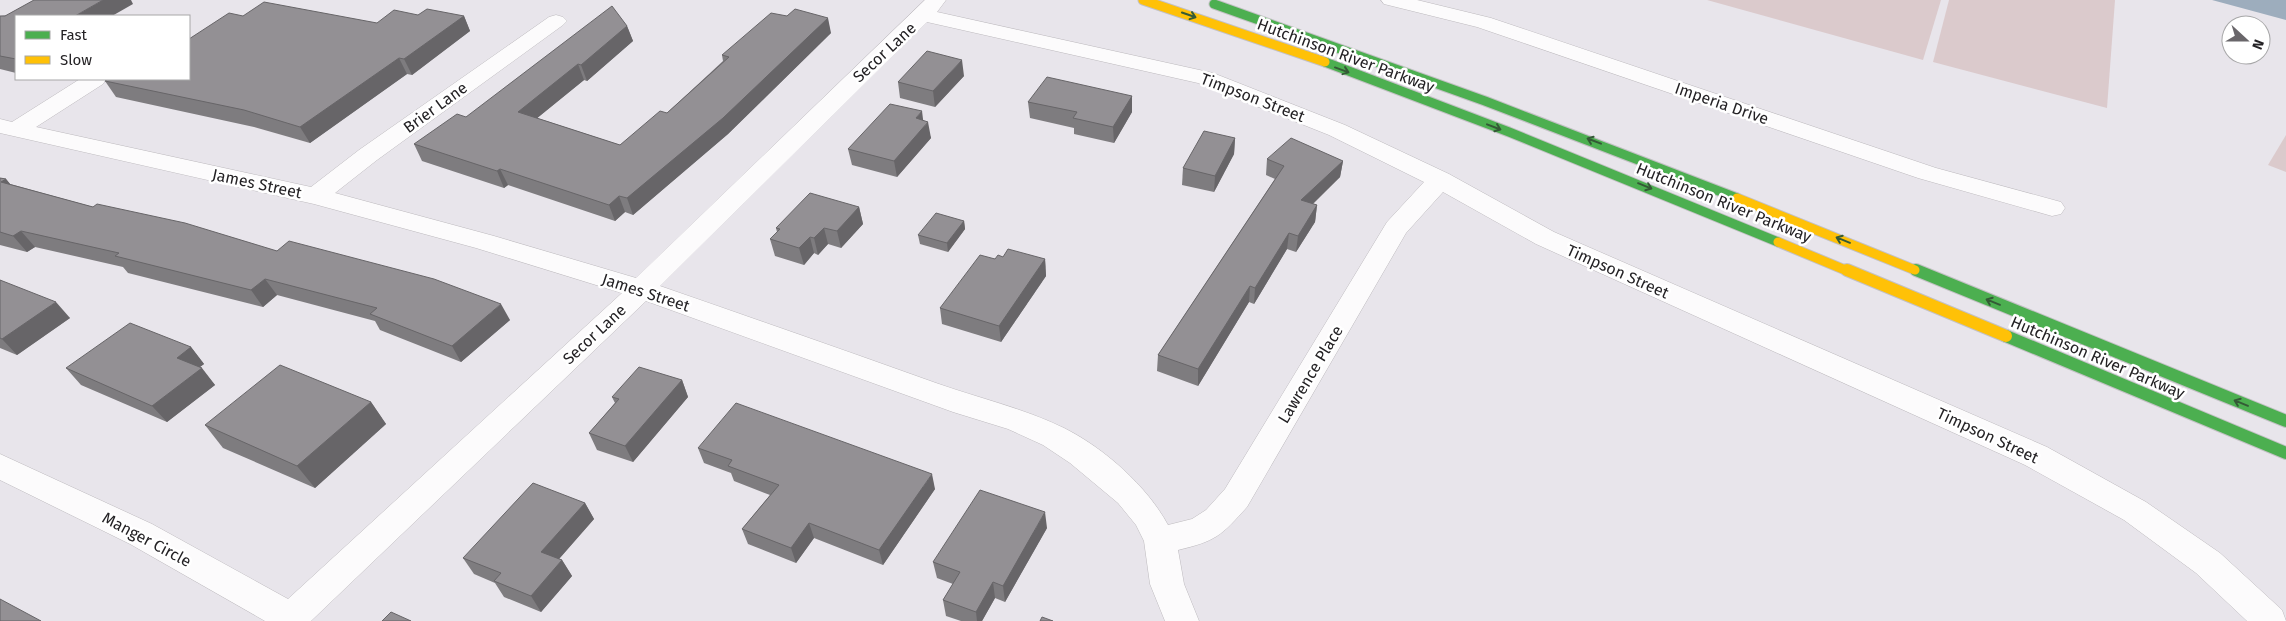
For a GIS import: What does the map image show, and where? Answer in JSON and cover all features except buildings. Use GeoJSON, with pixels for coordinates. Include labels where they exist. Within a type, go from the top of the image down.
{"type":"FeatureCollection","features":[{"type":"Feature","properties":{"kind":"highway","name":"Hutchinson River Parkway"},"geometry":{"type":"LineString","coordinates":[[1143,0],[1390,87],[1527,139],[1728,220],[2286,453]]}},
{"type":"Feature","properties":{"kind":"highway","name":"Hutchinson River Parkway"},"geometry":{"type":"LineString","coordinates":[[1202,0],[1351,51],[1587,139],[1749,202],[2286,421]]}},
{"type":"Feature","properties":{"kind":"street","name":"Imperia Drive"},"geometry":{"type":"LineString","coordinates":[[1391,0],[1484,22],[1927,174],[2052,208]]}},
{"type":"Feature","properties":{"kind":"street","name":"Timpson Street"},"geometry":{"type":"LineString","coordinates":[[930,7],[1206,78],[1336,130],[1440,180],[1544,238],[2036,456],[2135,511],[2208,563],[2270,621]]}},
{"type":"Feature","properties":{"kind":"street","name":"Secor Lane"},"geometry":{"type":"LineString","coordinates":[[290,619],[641,289],[687,242],[930,7]]}},
{"type":"Feature","properties":{"kind":"street","name":"Brier Lane"},"geometry":{"type":"LineString","coordinates":[[316,196],[368,155],[556,21]]}},
{"type":"Feature","properties":{"kind":"street"},"geometry":{"type":"LineString","coordinates":[[8,128],[93,80]]}},
{"type":"Feature","properties":{"kind":"street","name":"James Street"},"geometry":{"type":"LineString","coordinates":[[8,128],[316,196],[485,242],[641,289],[963,404],[1018,420],[1054,437],[1081,454],[1129,494],[1147,516],[1160,540],[1167,584],[1182,621]]}},
{"type":"Feature","properties":{"kind":"street","name":"Lawrence Place"},"geometry":{"type":"LineString","coordinates":[[1160,540],[1201,531],[1217,519],[1236,498],[1396,228],[1440,180]]}},
{"type":"Feature","properties":{"kind":"street","name":"Manger Circle"},"geometry":{"type":"LineString","coordinates":[[0,466],[141,534],[290,619]]}},
{"type":"Feature","properties":{"kind":"shaded area"},"geometry":{"type":"Polygon","coordinates":[[[1707,0],[1941,0],[1923,60],[1707,0]]]}},
{"type":"Feature","properties":{"kind":"shaded area"},"geometry":{"type":"Polygon","coordinates":[[[1949,0],[2115,0],[2107,108],[1933,62],[1949,0]]]}},
{"type":"Feature","properties":{"kind":"shaded area"},"geometry":{"type":"Polygon","coordinates":[[[2286,135],[2286,172],[2268,165],[2286,135]]]}},
{"type":"Feature","properties":{"kind":"water"},"geometry":{"type":"Polygon","coordinates":[[[2212,0],[2286,0],[2286,20],[2212,0]]]}},
{"type":"Feature","properties":{"kind":"traffic: fast"},"geometry":{"type":"LineString","coordinates":[[1214,4],[1485,101],[1737,198]]}},
{"type":"Feature","properties":{"kind":"traffic: fast"},"geometry":{"type":"LineString","coordinates":[[1325,62],[1509,132],[1778,242]]}},
{"type":"Feature","properties":{"kind":"traffic: fast"},"geometry":{"type":"LineString","coordinates":[[1915,270],[2286,421]]}},
{"type":"Feature","properties":{"kind":"traffic: fast"},"geometry":{"type":"LineString","coordinates":[[2006,336],[2286,453]]}},
{"type":"Feature","properties":{"kind":"traffic: slow"},"geometry":{"type":"LineString","coordinates":[[1143,0],[1325,62]]}},
{"type":"Feature","properties":{"kind":"traffic: slow"},"geometry":{"type":"LineString","coordinates":[[1737,198],[1915,270]]}},
{"type":"Feature","properties":{"kind":"traffic: slow"},"geometry":{"type":"LineString","coordinates":[[1778,242],[2006,336]]}}]}
